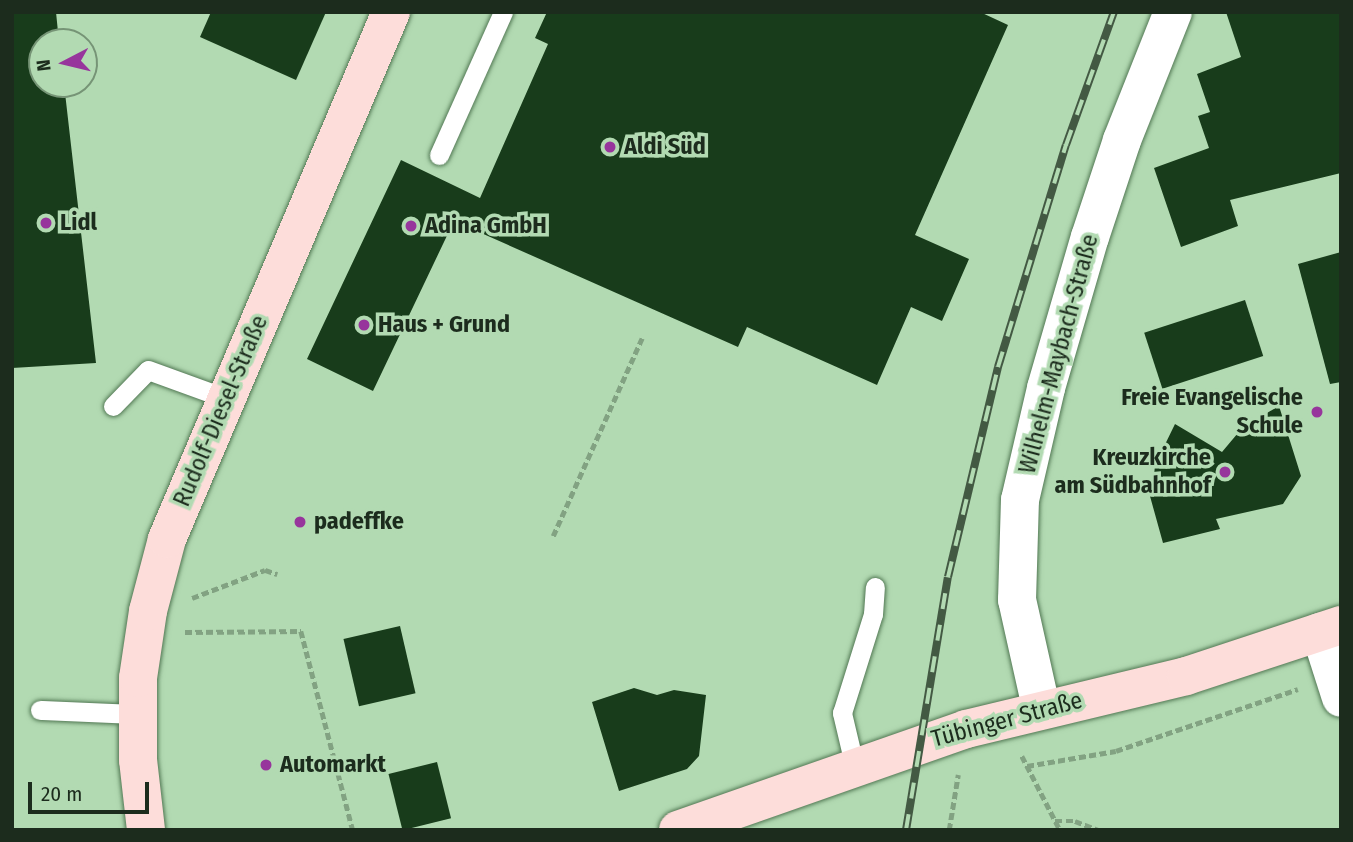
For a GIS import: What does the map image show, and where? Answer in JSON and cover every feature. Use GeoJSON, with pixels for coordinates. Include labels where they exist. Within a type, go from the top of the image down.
{"type":"FeatureCollection","features":[{"type":"Feature","properties":{"kind":"street","name":"Rudolf-Diesel-Straße"},"geometry":{"type":"LineString","coordinates":[[146,830],[137,714],[146,622],[167,539],[391,12]]}},
{"type":"Feature","properties":{"kind":"street","name":"Wilhelm-Maybach-Straße"},"geometry":{"type":"LineString","coordinates":[[1041,707],[1017,600],[1020,500],[1046,388],[1090,237],[1122,140],[1173,12]]}},
{"type":"Feature","properties":{"kind":"street","name":"Tübinger Straße"},"geometry":{"type":"LineString","coordinates":[[678,830],[966,729],[1041,707],[1186,676],[1330,629]]}},
{"type":"Feature","properties":{"kind":"street"},"geometry":{"type":"LineString","coordinates":[[1330,629],[1335,683]]}},
{"type":"Feature","properties":{"kind":"lane"},"geometry":{"type":"LineString","coordinates":[[439,155],[503,12]]}},
{"type":"Feature","properties":{"kind":"lane"},"geometry":{"type":"LineString","coordinates":[[113,406],[148,370],[225,398]]}},
{"type":"Feature","properties":{"kind":"lane"},"geometry":{"type":"LineString","coordinates":[[855,768],[842,713],[873,614],[875,587]]}},
{"type":"Feature","properties":{"kind":"lane"},"geometry":{"type":"LineString","coordinates":[[40,710],[137,714]]}},
{"type":"Feature","properties":{"kind":"path"},"geometry":{"type":"LineString","coordinates":[[553,536],[642,338]]}},
{"type":"Feature","properties":{"kind":"path"},"geometry":{"type":"LineString","coordinates":[[146,622],[265,570],[277,574]]}},
{"type":"Feature","properties":{"kind":"path"},"geometry":{"type":"LineString","coordinates":[[146,622],[301,631],[353,830]]}},
{"type":"Feature","properties":{"kind":"path"},"geometry":{"type":"LineString","coordinates":[[1060,830],[1027,766],[1116,751],[1292,693],[1335,683]]}},
{"type":"Feature","properties":{"kind":"path"},"geometry":{"type":"LineString","coordinates":[[949,830],[966,729]]}},
{"type":"Feature","properties":{"kind":"path"},"geometry":{"type":"LineString","coordinates":[[1055,821],[1075,821],[1099,830]]}},
{"type":"Feature","properties":{"kind":"building","name":"Lidl"},"geometry":{"type":"Polygon","coordinates":[[[12,12],[56,12],[58,28],[28,28],[28,98],[66,98],[96,363],[12,368],[12,12]]]}},
{"type":"Feature","properties":{"kind":"building"},"geometry":{"type":"Polygon","coordinates":[[[211,12],[326,12],[296,80],[200,37],[211,12]]]}},
{"type":"Feature","properties":{"kind":"building"},"geometry":{"type":"Polygon","coordinates":[[[547,12],[980,12],[1008,25],[915,235],[969,259],[942,321],[911,307],[877,385],[747,327],[738,347],[454,221],[373,391],[307,359],[401,160],[480,198],[548,44],[535,38],[547,12]]]}},
{"type":"Feature","properties":{"kind":"building"},"geometry":{"type":"Polygon","coordinates":[[[1226,12],[1341,12],[1341,173],[1230,200],[1238,226],[1181,247],[1154,168],[1209,148],[1198,116],[1210,112],[1197,74],[1241,57],[1226,12]]]}},
{"type":"Feature","properties":{"kind":"building"},"geometry":{"type":"Polygon","coordinates":[[[1341,252],[1341,382],[1330,384],[1298,264],[1341,252]]]}},
{"type":"Feature","properties":{"kind":"building"},"geometry":{"type":"Polygon","coordinates":[[[1245,300],[1263,356],[1162,389],[1144,333],[1245,300]]]}},
{"type":"Feature","properties":{"kind":"building","name":"Kreuzkirche am Südbahnhof"},"geometry":{"type":"Polygon","coordinates":[[[1279,406],[1301,476],[1283,504],[1216,519],[1220,529],[1163,543],[1148,489],[1153,487],[1155,465],[1175,424],[1222,452],[1243,427],[1279,406]]]}},
{"type":"Feature","properties":{"kind":"building"},"geometry":{"type":"Polygon","coordinates":[[[400,626],[416,693],[359,706],[343,639],[400,626]]]}},
{"type":"Feature","properties":{"kind":"building"},"geometry":{"type":"Polygon","coordinates":[[[634,688],[657,695],[674,690],[706,695],[699,756],[687,769],[619,791],[592,702],[634,688]]]}},
{"type":"Feature","properties":{"kind":"building"},"geometry":{"type":"Polygon","coordinates":[[[437,762],[451,818],[402,830],[388,774],[437,762]]]}},
{"type":"Feature","properties":{"kind":"railway"},"geometry":{"type":"LineString","coordinates":[[906,830],[948,577],[998,367],[1066,145],[1114,12]]}},
{"type":"Feature","properties":{"kind":"place","name":"Aldi Süd"},"geometry":{"type":"Point","coordinates":[610,147]}},
{"type":"Feature","properties":{"kind":"place","name":"Lidl"},"geometry":{"type":"Point","coordinates":[46,223]}},
{"type":"Feature","properties":{"kind":"place","name":"Adina GmbH"},"geometry":{"type":"Point","coordinates":[411,226]}},
{"type":"Feature","properties":{"kind":"place","name":"Haus + Grund"},"geometry":{"type":"Point","coordinates":[364,325]}},
{"type":"Feature","properties":{"kind":"place","name":"Freie Evangelische Schule"},"geometry":{"type":"Point","coordinates":[1317,412]}},
{"type":"Feature","properties":{"kind":"place","name":"Kreuzkirche am Südbahnhof"},"geometry":{"type":"Point","coordinates":[1225,472]}},
{"type":"Feature","properties":{"kind":"place","name":"padeffke"},"geometry":{"type":"Point","coordinates":[300,522]}},
{"type":"Feature","properties":{"kind":"place","name":"Automarkt"},"geometry":{"type":"Point","coordinates":[266,765]}}]}
